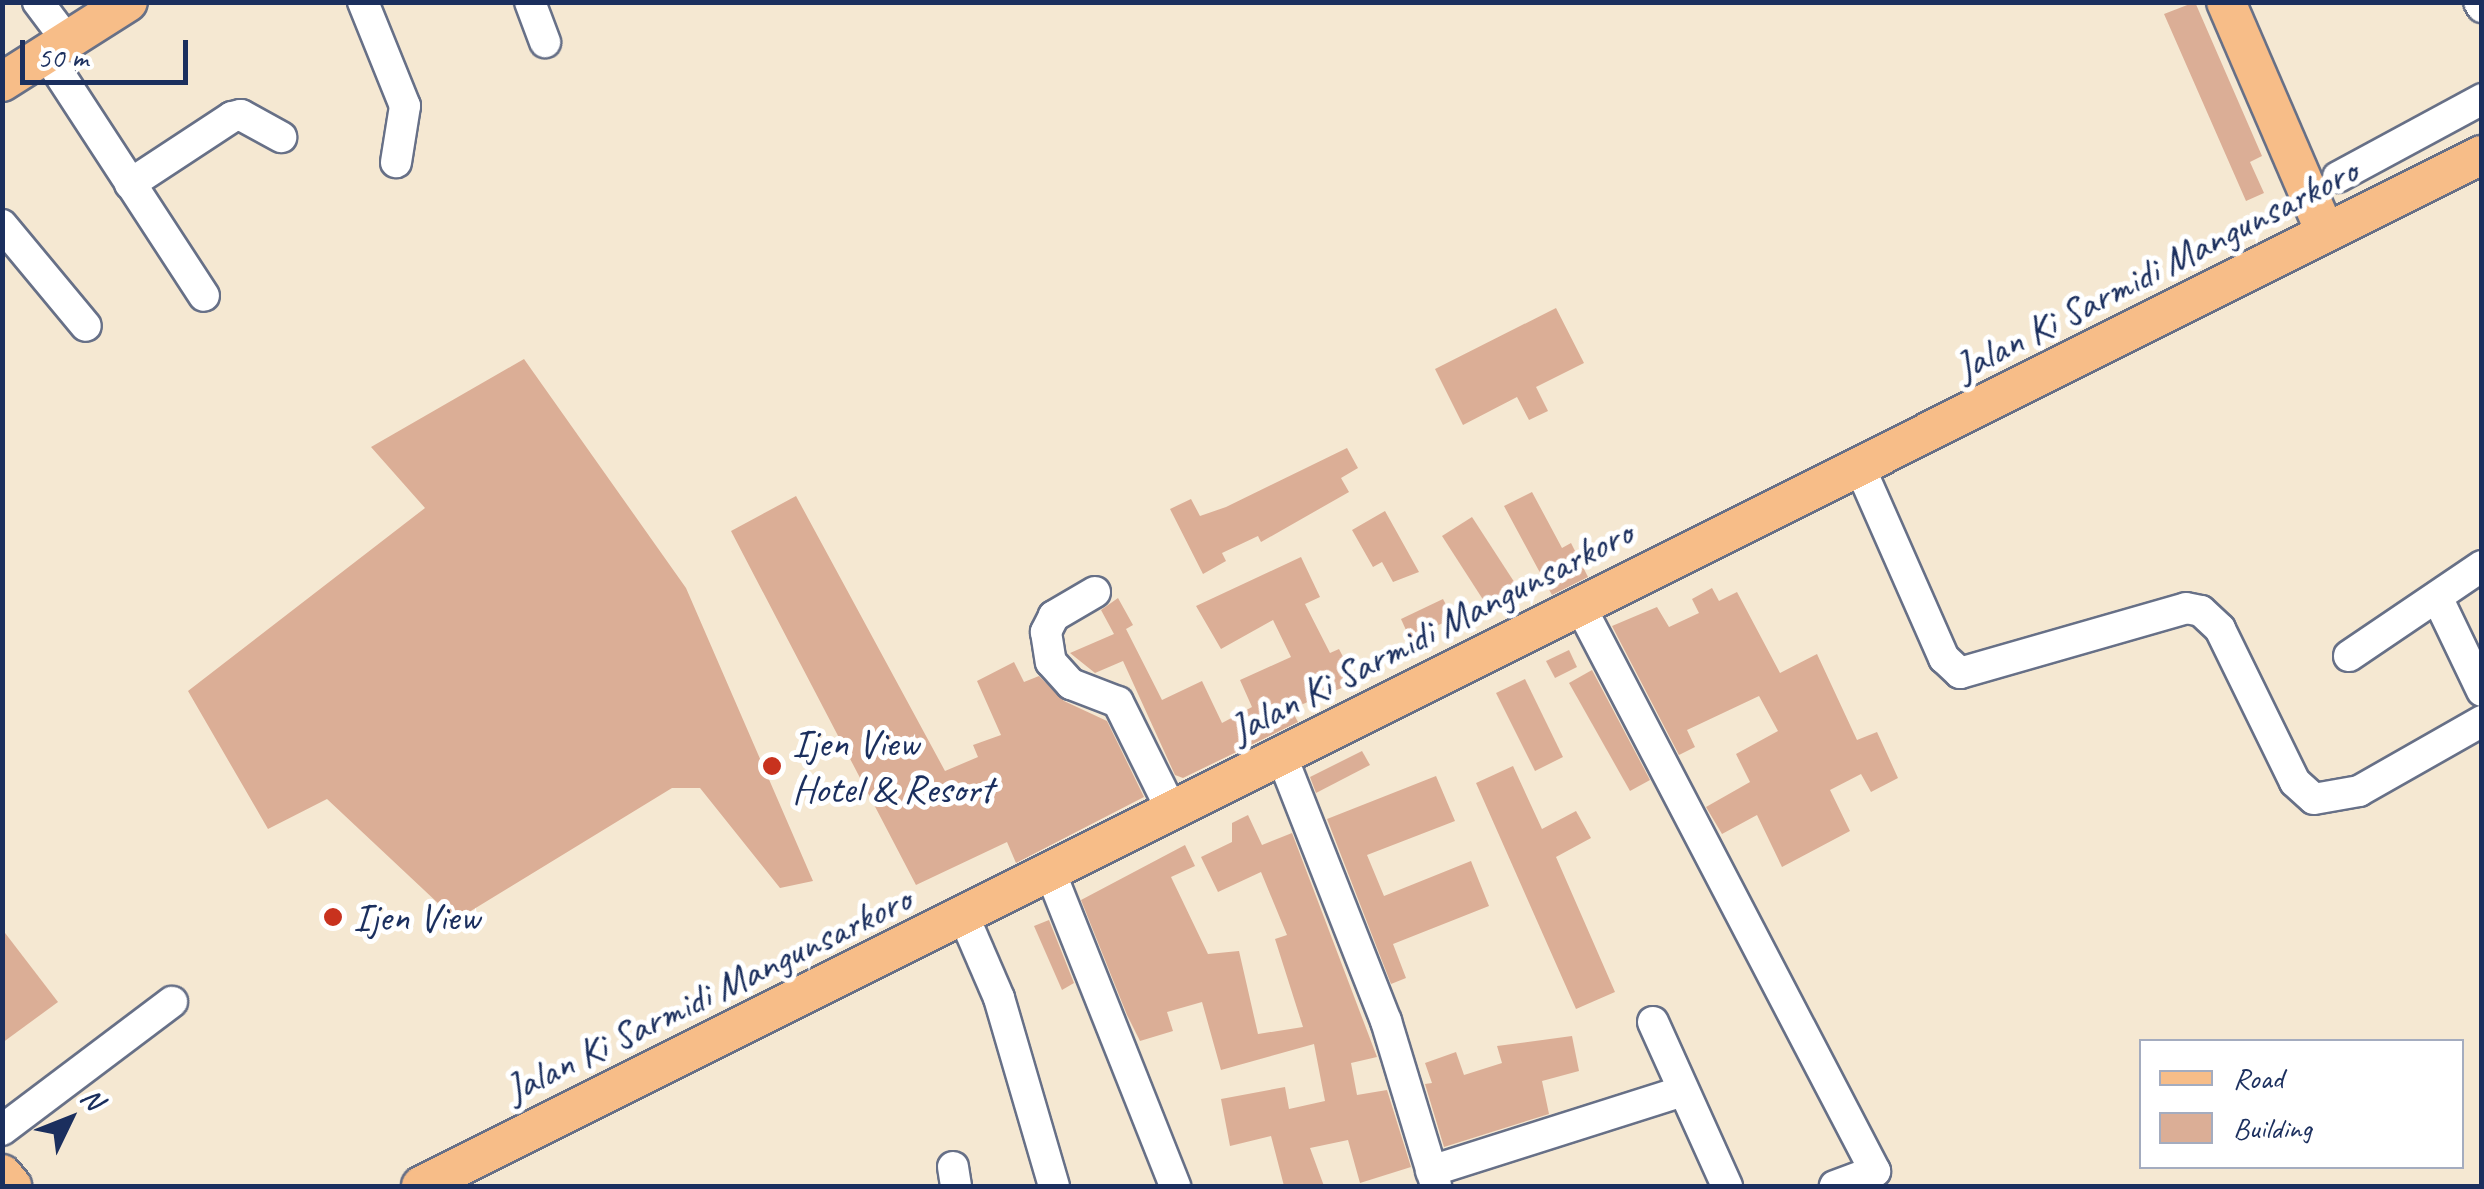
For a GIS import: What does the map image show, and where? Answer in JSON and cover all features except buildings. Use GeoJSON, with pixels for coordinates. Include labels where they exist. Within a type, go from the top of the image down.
{"type":"FeatureCollection","features":[{"type":"Feature","properties":{"kind":"main road"},"geometry":{"type":"LineString","coordinates":[[2,82],[128,2]]}},
{"type":"Feature","properties":{"kind":"main road"},"geometry":{"type":"LineString","coordinates":[[2226,2],[2325,232]]}},
{"type":"Feature","properties":{"kind":"main road","name":"Jalan Ki Sarmidi Mangunsarkoro"},"geometry":{"type":"LineString","coordinates":[[421,1186],[1173,814],[1579,604],[1861,470],[2482,155]]}},
{"type":"Feature","properties":{"kind":"main road"},"geometry":{"type":"LineString","coordinates":[[2,1174],[12,1186]]}},
{"type":"Feature","properties":{"kind":"street"},"geometry":{"type":"LineString","coordinates":[[38,2],[55,45],[130,184],[204,296]]}},
{"type":"Feature","properties":{"kind":"street"},"geometry":{"type":"LineString","coordinates":[[364,2],[405,106],[396,162]]}},
{"type":"Feature","properties":{"kind":"street"},"geometry":{"type":"LineString","coordinates":[[530,2],[545,42]]}},
{"type":"Feature","properties":{"kind":"street"},"geometry":{"type":"LineString","coordinates":[[2338,177],[2482,100]]}},
{"type":"Feature","properties":{"kind":"street"},"geometry":{"type":"LineString","coordinates":[[130,184],[232,117],[241,116],[282,137]]}},
{"type":"Feature","properties":{"kind":"street"},"geometry":{"type":"LineString","coordinates":[[2,224],[86,326]]}},
{"type":"Feature","properties":{"kind":"street"},"geometry":{"type":"LineString","coordinates":[[1861,470],[1944,658],[1960,674],[2186,608],[2201,610],[2220,630],[2296,782],[2314,799],[2359,791],[2482,720]]}},
{"type":"Feature","properties":{"kind":"street"},"geometry":{"type":"LineString","coordinates":[[2349,656],[2482,566]]}},
{"type":"Feature","properties":{"kind":"street"},"geometry":{"type":"LineString","coordinates":[[1095,592],[1054,616],[1046,632],[1052,662],[1071,684],[1118,702],[1173,814]]}},
{"type":"Feature","properties":{"kind":"street"},"geometry":{"type":"LineString","coordinates":[[2437,597],[2482,691]]}},
{"type":"Feature","properties":{"kind":"street"},"geometry":{"type":"LineString","coordinates":[[1579,604],[1875,1171],[1835,1186]]}},
{"type":"Feature","properties":{"kind":"street"},"geometry":{"type":"LineString","coordinates":[[1282,757],[1386,1022],[1434,1179],[1680,1092]]}},
{"type":"Feature","properties":{"kind":"street"},"geometry":{"type":"LineString","coordinates":[[1050,874],[1175,1186]]}},
{"type":"Feature","properties":{"kind":"street"},"geometry":{"type":"LineString","coordinates":[[964,917],[998,998],[1054,1186]]}},
{"type":"Feature","properties":{"kind":"street"},"geometry":{"type":"LineString","coordinates":[[2,1130],[172,1002]]}},
{"type":"Feature","properties":{"kind":"street"},"geometry":{"type":"LineString","coordinates":[[1654,1022],[1680,1092],[1727,1186]]}},
{"type":"Feature","properties":{"kind":"place","name":"Ijen View Hotel & Resort"},"geometry":{"type":"Point","coordinates":[772,766]}},
{"type":"Feature","properties":{"kind":"place","name":"Ijen View"},"geometry":{"type":"Point","coordinates":[333,917]}}]}
